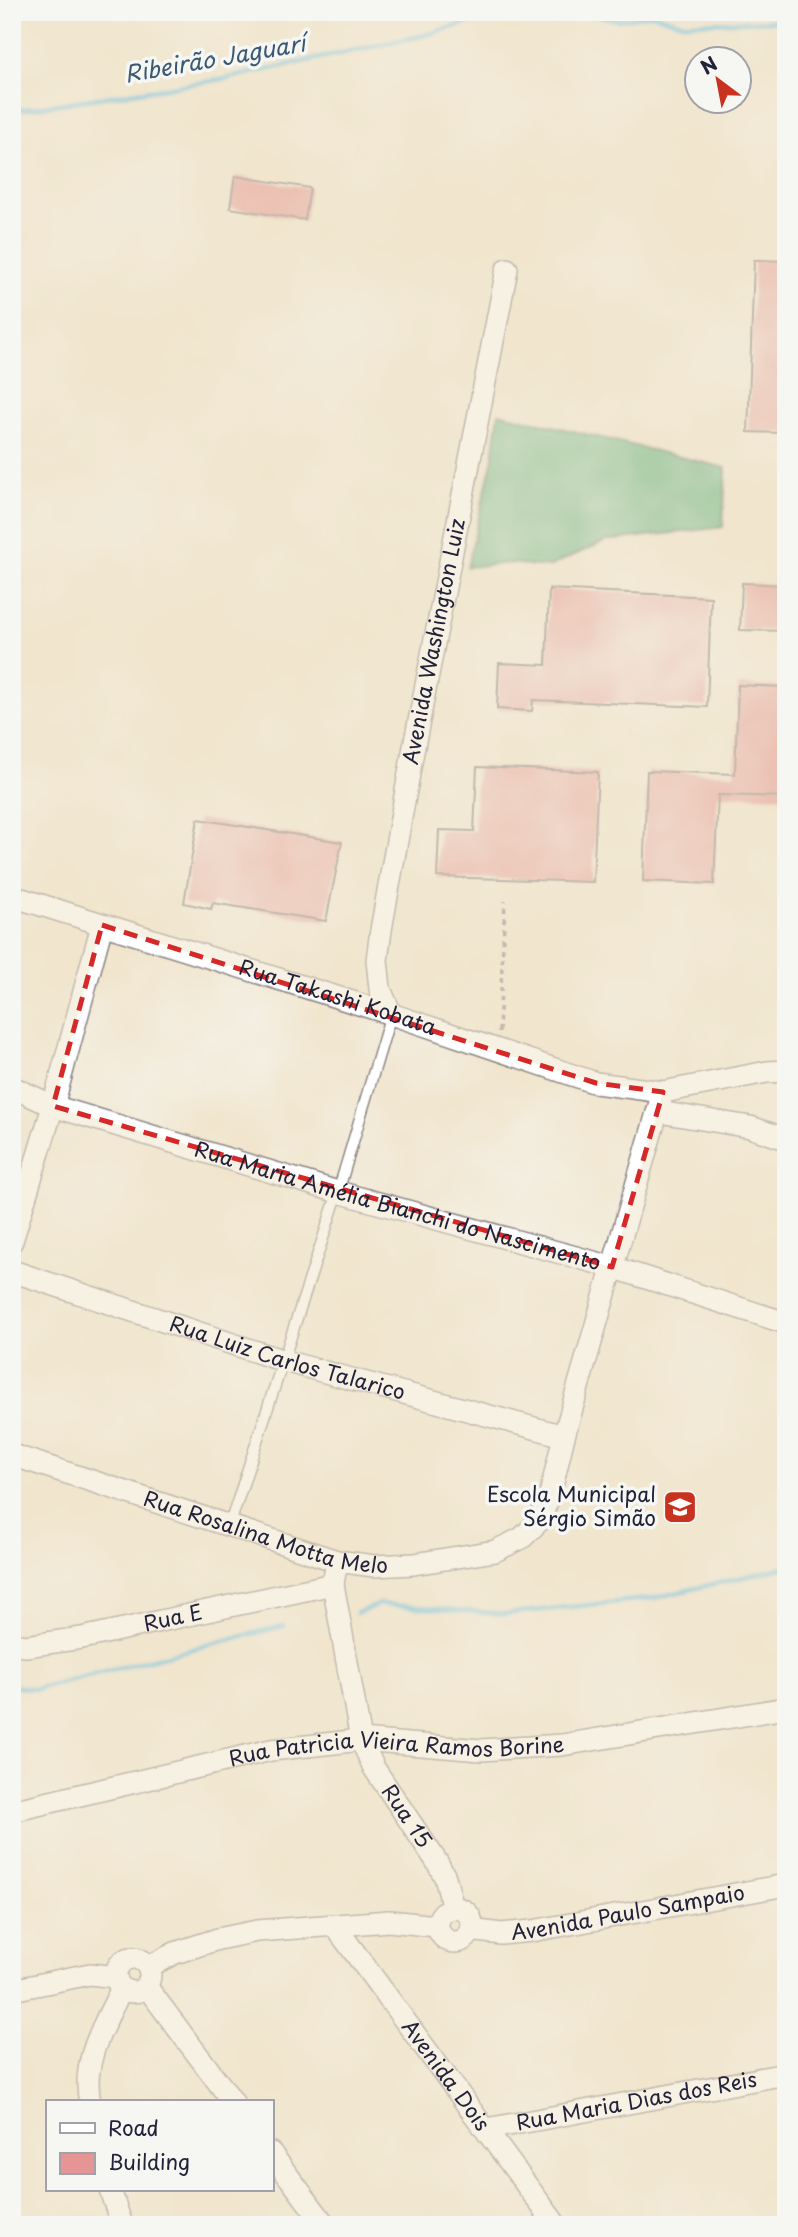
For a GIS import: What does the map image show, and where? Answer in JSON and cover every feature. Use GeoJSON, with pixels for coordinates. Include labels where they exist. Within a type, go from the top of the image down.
{"type":"FeatureCollection","features":[{"type":"Feature","properties":{"kind":"street","name":"Avenida Washington Luiz"},"geometry":{"type":"LineString","coordinates":[[391,1014],[380,989],[377,960],[381,930],[507,268]]}},
{"type":"Feature","properties":{"kind":"street","name":"Rua Takashi Kobata"},"geometry":{"type":"LineString","coordinates":[[12,896],[391,1014],[596,1083],[786,1139]]}},
{"type":"Feature","properties":{"kind":"street"},"geometry":{"type":"LineString","coordinates":[[12,1241],[53,1106],[102,925]]}},
{"type":"Feature","properties":{"kind":"street"},"geometry":{"type":"LineString","coordinates":[[564,1436],[661,1102],[767,1072],[786,1071]]}},
{"type":"Feature","properties":{"kind":"street","name":"Rua Maria Amélia Bianchi do Nascimento"},"geometry":{"type":"LineString","coordinates":[[12,1087],[53,1106],[338,1192],[612,1267],[786,1323]]}},
{"type":"Feature","properties":{"kind":"street","name":"Rua Luiz Carlos Talarico"},"geometry":{"type":"LineString","coordinates":[[12,1271],[284,1361],[564,1436]]}},
{"type":"Feature","properties":{"kind":"street","name":"Rua Rosalina Motta Melo"},"geometry":{"type":"LineString","coordinates":[[12,1455],[337,1561],[374,1566],[414,1564],[495,1551],[522,1538],[539,1521],[550,1495],[564,1436]]}},
{"type":"Feature","properties":{"kind":"street","name":"Rua 15"},"geometry":{"type":"LineString","coordinates":[[337,1561],[333,1584],[361,1740],[374,1768],[437,1862],[445,1877],[453,1908]]}},
{"type":"Feature","properties":{"kind":"street","name":"Rua E"},"geometry":{"type":"LineString","coordinates":[[12,1644],[26,1646],[82,1638],[333,1584]]}},
{"type":"Feature","properties":{"kind":"street","name":"Rua Patricia Vieira Ramos Borine"},"geometry":{"type":"LineString","coordinates":[[12,1811],[271,1750],[361,1740],[481,1751],[562,1745],[786,1708]]}},
{"type":"Feature","properties":{"kind":"street","name":"Avenida Paulo Sampaio"},"geometry":{"type":"LineString","coordinates":[[12,1990],[90,1974],[119,1983],[134,1992],[147,1977],[175,1954],[218,1939],[257,1930],[389,1921],[437,1926],[439,1933],[449,1941],[463,1940],[471,1930],[501,1934],[532,1931],[786,1885]]}},
{"type":"Feature","properties":{"kind":"street"},"geometry":{"type":"LineString","coordinates":[[437,1926],[441,1914],[453,1908],[466,1912],[470,1917],[471,1930]]}},
{"type":"Feature","properties":{"kind":"street","name":"Avenida Dois"},"geometry":{"type":"LineString","coordinates":[[335,1926],[556,2225]]}},
{"type":"Feature","properties":{"kind":"street","name":"Avenida Paulo Sampaio"},"geometry":{"type":"LineString","coordinates":[[90,2100],[87,2089],[93,2048],[119,1983],[120,1964],[131,1958],[138,1959],[147,1977]]}},
{"type":"Feature","properties":{"kind":"street"},"geometry":{"type":"LineString","coordinates":[[147,1977],[232,2100]]}},
{"type":"Feature","properties":{"kind":"street","name":"Rua Maria Dias dos Reis"},"geometry":{"type":"LineString","coordinates":[[487,2129],[786,2074]]}},
{"type":"Feature","properties":{"kind":"street"},"geometry":{"type":"LineString","coordinates":[[273,2156],[325,2225]]}},
{"type":"Feature","properties":{"kind":"street"},"geometry":{"type":"LineString","coordinates":[[111,2192],[122,2225]]}},
{"type":"Feature","properties":{"kind":"lane"},"geometry":{"type":"LineString","coordinates":[[229,1527],[338,1192],[391,1014]]}},
{"type":"Feature","properties":{"kind":"path"},"geometry":{"type":"LineString","coordinates":[[499,1050],[505,901]]}},
{"type":"Feature","properties":{"kind":"highlighted area"},"geometry":{"type":"Polygon","coordinates":[[[102,925],[596,1083],[663,1092],[612,1267],[53,1106],[102,925]]]}},
{"type":"Feature","properties":{"kind":"green space"},"geometry":{"type":"Polygon","coordinates":[[[499,413],[726,468],[723,527],[606,541],[548,567],[509,563],[467,567],[493,458],[499,413]]]}},
{"type":"Feature","properties":{"kind":"building"},"geometry":{"type":"Polygon","coordinates":[[[235,176],[310,188],[305,220],[230,208],[235,176]]]}},
{"type":"Feature","properties":{"kind":"building"},"geometry":{"type":"Polygon","coordinates":[[[754,260],[786,261],[786,433],[748,432],[754,260]]]}},
{"type":"Feature","properties":{"kind":"building"},"geometry":{"type":"Polygon","coordinates":[[[742,583],[786,585],[786,631],[740,630],[742,583]]]}},
{"type":"Feature","properties":{"kind":"building"},"geometry":{"type":"Polygon","coordinates":[[[549,589],[711,597],[707,707],[533,700],[532,711],[497,709],[499,663],[546,665],[549,589]]]}},
{"type":"Feature","properties":{"kind":"building"},"geometry":{"type":"Polygon","coordinates":[[[738,685],[786,687],[786,797],[718,795],[714,884],[643,881],[647,771],[735,774],[738,685]]]}},
{"type":"Feature","properties":{"kind":"building"},"geometry":{"type":"Polygon","coordinates":[[[477,767],[598,772],[593,882],[437,877],[439,830],[474,831],[477,767]]]}},
{"type":"Feature","properties":{"kind":"building"},"geometry":{"type":"Polygon","coordinates":[[[198,819],[342,842],[326,921],[213,903],[211,909],[184,903],[198,819]]]}},
{"type":"Feature","properties":{"kind":"waterway","name":"Ribeirão Jaguarí"},"geometry":{"type":"LineString","coordinates":[[12,111],[224,79],[425,35],[505,12]]}},
{"type":"Feature","properties":{"kind":"waterway"},"geometry":{"type":"LineString","coordinates":[[550,23],[589,14],[619,20],[652,14],[682,23],[786,21]]}},
{"type":"Feature","properties":{"kind":"waterway"},"geometry":{"type":"LineString","coordinates":[[357,1613],[379,1604],[504,1614],[654,1598],[786,1567]]}},
{"type":"Feature","properties":{"kind":"waterway"},"geometry":{"type":"LineString","coordinates":[[12,1686],[35,1689],[283,1626]]}},
{"type":"Feature","properties":{"kind":"place","name":"Escola Municipal Sérgio Simão"},"geometry":{"type":"Point","coordinates":[680,1507]}}]}
